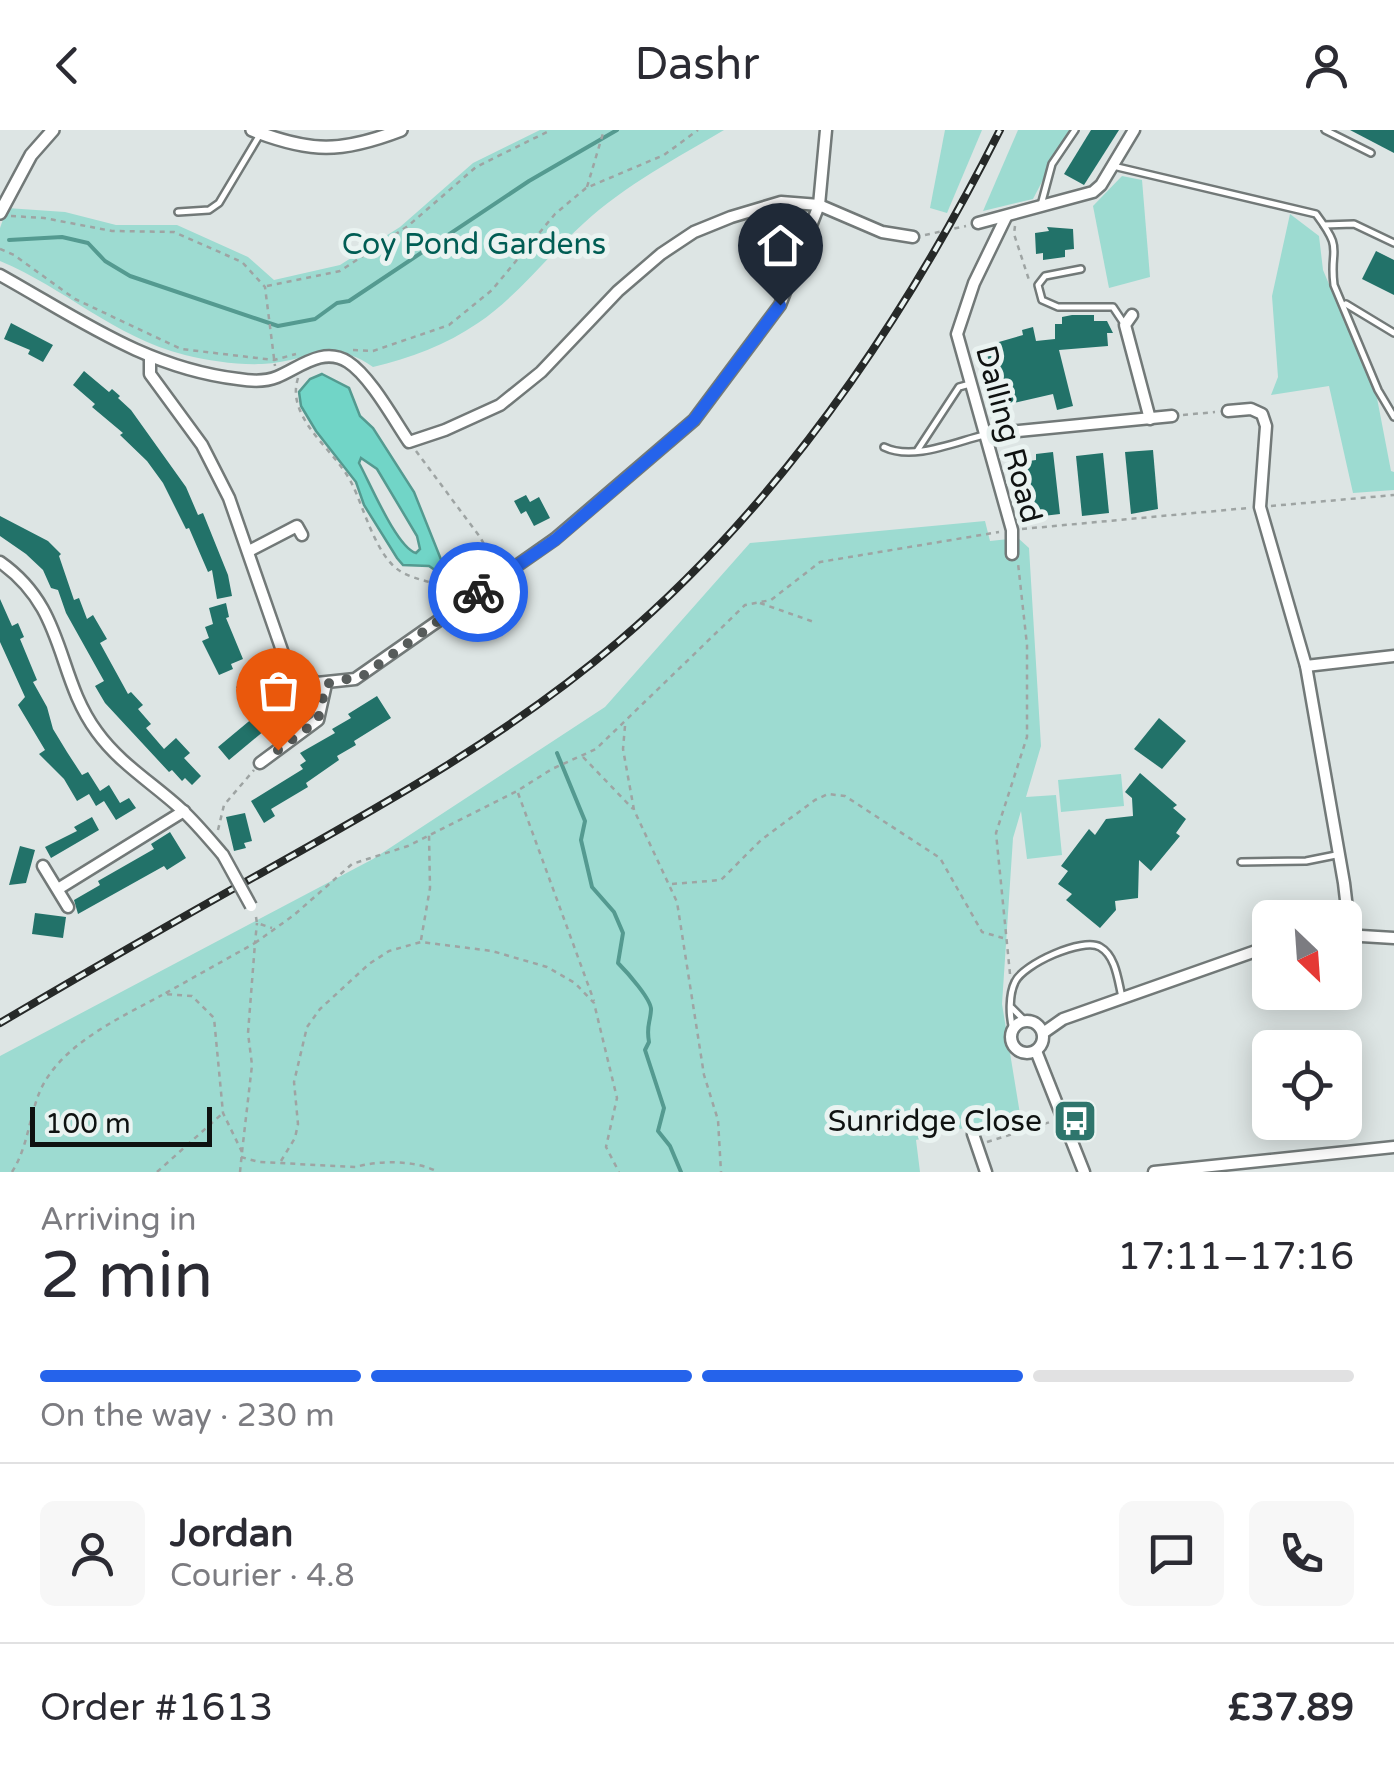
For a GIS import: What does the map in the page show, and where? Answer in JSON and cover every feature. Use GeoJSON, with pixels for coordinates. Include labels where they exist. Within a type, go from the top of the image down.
{"type":"FeatureCollection","features":[{"type":"Feature","properties":{"kind":"street"},"geometry":{"type":"LineString","coordinates":[[0,214],[31,155],[53,130]]}},
{"type":"Feature","properties":{"kind":"street"},"geometry":{"type":"LineString","coordinates":[[256,132],[308,149],[341,148],[401,130]]}},
{"type":"Feature","properties":{"kind":"street"},"geometry":{"type":"LineString","coordinates":[[150,357],[150,374],[216,470],[249,551],[286,662],[308,679],[326,684],[364,675],[555,540],[694,420],[780,305],[820,205],[826,130]]}},
{"type":"Feature","properties":{"kind":"street"},"geometry":{"type":"LineString","coordinates":[[978,224],[1093,192],[1134,130]]}},
{"type":"Feature","properties":{"kind":"street"},"geometry":{"type":"LineString","coordinates":[[0,275],[103,337],[150,357],[213,374],[255,380],[278,377],[303,357],[346,360],[360,373],[409,442],[500,405],[541,372],[618,291],[660,254],[694,232],[732,216],[781,202],[820,205],[882,232],[913,237]]}},
{"type":"Feature","properties":{"kind":"street","name":"Dalling Road"},"geometry":{"type":"LineString","coordinates":[[1011,216],[974,283],[957,334],[1012,530],[1012,554]]}},
{"type":"Feature","properties":{"kind":"street"},"geometry":{"type":"LineString","coordinates":[[1128,320],[1150,419]]}},
{"type":"Feature","properties":{"kind":"street"},"geometry":{"type":"LineString","coordinates":[[1228,411],[1251,409],[1262,414],[1266,426],[1260,507],[1306,666],[1344,900]]}},
{"type":"Feature","properties":{"kind":"street"},"geometry":{"type":"LineString","coordinates":[[987,434],[1176,415]]}},
{"type":"Feature","properties":{"kind":"street"},"geometry":{"type":"LineString","coordinates":[[249,551],[297,526]]}},
{"type":"Feature","properties":{"kind":"street"},"geometry":{"type":"LineString","coordinates":[[0,562],[28,586],[46,613],[93,727],[116,754],[184,812],[224,855],[253,909]]}},
{"type":"Feature","properties":{"kind":"street"},"geometry":{"type":"LineString","coordinates":[[1306,666],[1394,656]]}},
{"type":"Feature","properties":{"kind":"street"},"geometry":{"type":"LineString","coordinates":[[260,764],[318,720],[326,684]]}},
{"type":"Feature","properties":{"kind":"street"},"geometry":{"type":"LineString","coordinates":[[58,888],[184,812]]}},
{"type":"Feature","properties":{"kind":"street"},"geometry":{"type":"LineString","coordinates":[[43,866],[68,907]]}},
{"type":"Feature","properties":{"kind":"street"},"geometry":{"type":"LineString","coordinates":[[1362,935],[1394,938]]}},
{"type":"Feature","properties":{"kind":"street"},"geometry":{"type":"LineString","coordinates":[[1043,1033],[1063,1019],[1252,952]]}},
{"type":"Feature","properties":{"kind":"street"},"geometry":{"type":"LineString","coordinates":[[1025,1021],[1038,1025],[1043,1033],[1042,1043],[1026,1053],[1016,1048],[1011,1039],[1013,1029],[1025,1021]]}},
{"type":"Feature","properties":{"kind":"street"},"geometry":{"type":"LineString","coordinates":[[1036,1050],[1084,1172]]}},
{"type":"Feature","properties":{"kind":"street"},"geometry":{"type":"LineString","coordinates":[[974,1140],[986,1172]]}},
{"type":"Feature","properties":{"kind":"street"},"geometry":{"type":"LineString","coordinates":[[1154,1172],[1394,1147]]}},
{"type":"Feature","properties":{"kind":"lane"},"geometry":{"type":"LineString","coordinates":[[1040,208],[1052,164],[1075,130]]}},
{"type":"Feature","properties":{"kind":"lane"},"geometry":{"type":"LineString","coordinates":[[1325,130],[1370,154]]}},
{"type":"Feature","properties":{"kind":"lane"},"geometry":{"type":"LineString","coordinates":[[178,212],[209,210],[219,203],[256,132]]}},
{"type":"Feature","properties":{"kind":"lane"},"geometry":{"type":"LineString","coordinates":[[1113,166],[1316,214],[1333,237],[1337,254],[1332,272],[1334,285],[1378,390],[1394,418]]}},
{"type":"Feature","properties":{"kind":"lane"},"geometry":{"type":"LineString","coordinates":[[1324,225],[1354,224],[1394,243]]}},
{"type":"Feature","properties":{"kind":"lane"},"geometry":{"type":"LineString","coordinates":[[1080,269],[1045,276],[1038,285],[1042,300],[1058,306],[1113,307],[1128,320]]}},
{"type":"Feature","properties":{"kind":"lane"},"geometry":{"type":"LineString","coordinates":[[1343,302],[1394,333]]}},
{"type":"Feature","properties":{"kind":"lane"},"geometry":{"type":"LineString","coordinates":[[917,451],[959,388],[973,383]]}},
{"type":"Feature","properties":{"kind":"lane"},"geometry":{"type":"LineString","coordinates":[[884,446],[896,452],[917,451],[987,434]]}},
{"type":"Feature","properties":{"kind":"lane"},"geometry":{"type":"LineString","coordinates":[[1241,862],[1306,862],[1339,854]]}},
{"type":"Feature","properties":{"kind":"lane"},"geometry":{"type":"LineString","coordinates":[[1013,1029],[1012,994],[1021,972],[1034,963],[1090,944],[1099,946],[1111,959],[1122,997]]}},
{"type":"Feature","properties":{"kind":"lane"},"geometry":{"type":"LineString","coordinates":[[1012,1008],[1025,1021]]}},
{"type":"Feature","properties":{"kind":"path"},"geometry":{"type":"LineString","coordinates":[[266,287],[340,271],[408,226],[476,167],[551,130]]}},
{"type":"Feature","properties":{"kind":"path"},"geometry":{"type":"LineString","coordinates":[[338,349],[373,351],[450,325],[492,290],[554,214],[586,188],[664,155],[698,130]]}},
{"type":"Feature","properties":{"kind":"path"},"geometry":{"type":"LineString","coordinates":[[586,188],[604,131]]}},
{"type":"Feature","properties":{"kind":"path"},"geometry":{"type":"LineString","coordinates":[[0,214],[112,231],[174,232],[242,262],[266,287],[274,360]]}},
{"type":"Feature","properties":{"kind":"path"},"geometry":{"type":"LineString","coordinates":[[1011,216],[1032,290],[1042,300]]}},
{"type":"Feature","properties":{"kind":"path"},"geometry":{"type":"LineString","coordinates":[[913,237],[978,224]]}},
{"type":"Feature","properties":{"kind":"path"},"geometry":{"type":"LineString","coordinates":[[0,249],[76,299],[181,348],[274,360],[303,357],[295,389],[300,409],[351,481],[365,518],[384,551],[400,571],[464,591]]}},
{"type":"Feature","properties":{"kind":"path"},"geometry":{"type":"LineString","coordinates":[[1176,415],[1228,411]]}},
{"type":"Feature","properties":{"kind":"path"},"geometry":{"type":"LineString","coordinates":[[409,442],[480,536],[502,576]]}},
{"type":"Feature","properties":{"kind":"path"},"geometry":{"type":"LineString","coordinates":[[1012,530],[1394,495]]}},
{"type":"Feature","properties":{"kind":"path"},"geometry":{"type":"LineString","coordinates":[[12,1172],[26,1141],[40,1091],[54,1069],[94,1035],[255,943],[352,864],[408,846],[552,769],[596,750],[745,606],[772,600],[820,562],[992,533]]}},
{"type":"Feature","properties":{"kind":"path"},"geometry":{"type":"LineString","coordinates":[[1012,554],[1018,561],[1027,645],[1027,737],[996,834],[1012,994]]}},
{"type":"Feature","properties":{"kind":"path"},"geometry":{"type":"LineString","coordinates":[[759,602],[814,622]]}},
{"type":"Feature","properties":{"kind":"path"},"geometry":{"type":"LineString","coordinates":[[286,662],[286,677],[312,727]]}},
{"type":"Feature","properties":{"kind":"path"},"geometry":{"type":"LineString","coordinates":[[625,724],[623,749],[634,810],[677,902],[704,1075],[718,1120],[721,1172]]}},
{"type":"Feature","properties":{"kind":"path"},"geometry":{"type":"LineString","coordinates":[[582,756],[634,810]]}},
{"type":"Feature","properties":{"kind":"path"},"geometry":{"type":"LineString","coordinates":[[224,855],[217,824],[224,805],[260,764]]}},
{"type":"Feature","properties":{"kind":"path"},"geometry":{"type":"LineString","coordinates":[[517,791],[594,1003],[617,1098],[606,1147],[619,1172]]}},
{"type":"Feature","properties":{"kind":"path"},"geometry":{"type":"LineString","coordinates":[[670,884],[721,880],[778,826],[820,797],[837,794],[940,858],[982,932],[1006,939]]}},
{"type":"Feature","properties":{"kind":"path"},"geometry":{"type":"LineString","coordinates":[[421,942],[430,888],[429,835]]}},
{"type":"Feature","properties":{"kind":"path"},"geometry":{"type":"LineString","coordinates":[[240,1172],[252,1065],[248,1033],[257,923],[253,909]]}},
{"type":"Feature","properties":{"kind":"path"},"geometry":{"type":"LineString","coordinates":[[257,923],[273,928]]}},
{"type":"Feature","properties":{"kind":"path"},"geometry":{"type":"LineString","coordinates":[[281,1162],[296,1133],[294,1082],[307,1027],[338,990],[378,956],[421,942],[492,951],[547,967],[575,983],[594,1003]]}},
{"type":"Feature","properties":{"kind":"path"},"geometry":{"type":"LineString","coordinates":[[164,994],[192,996],[214,1018],[223,1113],[241,1154],[250,1162],[356,1167],[403,1163],[438,1172]]}},
{"type":"Feature","properties":{"kind":"path"},"geometry":{"type":"LineString","coordinates":[[157,1172],[223,1113]]}},
{"type":"Feature","properties":{"kind":"path"},"geometry":{"type":"LineString","coordinates":[[974,1140],[1028,1132],[1064,1116]]}},
{"type":"Feature","properties":{"kind":"green space","name":"Coy Pond Gardens"},"geometry":{"type":"Polygon","coordinates":[[[540,130],[724,130],[600,209],[478,323],[427,350],[373,367],[358,358],[331,353],[262,364],[185,355],[135,337],[0,261],[0,228],[7,208],[65,212],[116,225],[177,225],[248,257],[274,280],[340,265],[400,227],[473,163],[540,130]]]}},
{"type":"Feature","properties":{"kind":"green space"},"geometry":{"type":"Polygon","coordinates":[[[945,130],[982,130],[947,213],[930,208],[945,130]]]}},
{"type":"Feature","properties":{"kind":"green space"},"geometry":{"type":"Polygon","coordinates":[[[1018,130],[1069,130],[1033,199],[983,211],[1018,130]]]}},
{"type":"Feature","properties":{"kind":"green space"},"geometry":{"type":"Polygon","coordinates":[[[1122,176],[1142,180],[1150,277],[1109,288],[1093,206],[1122,176]]]}},
{"type":"Feature","properties":{"kind":"green space"},"geometry":{"type":"Polygon","coordinates":[[[1290,214],[1319,236],[1323,270],[1377,398],[1394,472],[1394,490],[1353,493],[1329,386],[1271,395],[1278,377],[1272,296],[1290,214]]]}},
{"type":"Feature","properties":{"kind":"green space"},"geometry":{"type":"Polygon","coordinates":[[[985,521],[990,541],[1018,538],[1029,548],[1041,746],[1026,797],[1056,795],[1062,855],[1027,859],[1021,811],[1013,838],[1002,1004],[1020,1114],[916,1140],[920,1172],[0,1172],[0,1056],[373,859],[605,707],[750,543],[985,521]]]}},
{"type":"Feature","properties":{"kind":"green space"},"geometry":{"type":"Polygon","coordinates":[[[1121,774],[1124,806],[1061,812],[1058,780],[1121,774]]]}},
{"type":"Feature","properties":{"kind":"shaded area"},"geometry":{"type":"Polygon","coordinates":[[[322,374],[349,388],[360,416],[373,428],[414,492],[442,562],[435,570],[429,566],[403,565],[397,558],[364,505],[356,482],[301,406],[299,392],[310,379],[322,374]],[[361,458],[359,463],[393,528],[416,553],[420,549],[417,536],[377,469],[361,458]]]}},
{"type":"Feature","properties":{"kind":"building"},"geometry":{"type":"Polygon","coordinates":[[[1091,130],[1119,130],[1084,185],[1064,174],[1091,130]]]}},
{"type":"Feature","properties":{"kind":"building"},"geometry":{"type":"Polygon","coordinates":[[[1350,130],[1394,130],[1394,153],[1350,130]]]}},
{"type":"Feature","properties":{"kind":"building"},"geometry":{"type":"Polygon","coordinates":[[[1047,227],[1073,229],[1074,249],[1065,250],[1065,257],[1043,260],[1043,253],[1036,254],[1035,233],[1049,231],[1047,227]]]}},
{"type":"Feature","properties":{"kind":"building"},"geometry":{"type":"Polygon","coordinates":[[[1376,251],[1394,260],[1394,295],[1362,279],[1376,251]]]}},
{"type":"Feature","properties":{"kind":"building"},"geometry":{"type":"Polygon","coordinates":[[[1094,315],[1094,321],[1107,321],[1113,333],[1107,333],[1108,346],[1059,350],[1073,406],[1057,410],[1053,394],[1000,406],[985,346],[1023,335],[1022,330],[1033,327],[1036,341],[1055,339],[1055,324],[1062,324],[1062,317],[1094,315]]]}},
{"type":"Feature","properties":{"kind":"building"},"geometry":{"type":"Polygon","coordinates":[[[11,323],[53,345],[43,362],[28,354],[30,350],[4,339],[11,323]]]}},
{"type":"Feature","properties":{"kind":"building"},"geometry":{"type":"Polygon","coordinates":[[[84,371],[120,396],[186,487],[198,515],[203,513],[228,575],[232,596],[217,599],[212,570],[208,572],[163,483],[120,435],[123,433],[73,385],[84,371]]]}},
{"type":"Feature","properties":{"kind":"building"},"geometry":{"type":"Polygon","coordinates":[[[1153,450],[1158,509],[1131,514],[1125,452],[1153,450]]]}},
{"type":"Feature","properties":{"kind":"building"},"geometry":{"type":"Polygon","coordinates":[[[1053,452],[1060,514],[1026,518],[1021,462],[1036,460],[1036,454],[1053,452]]]}},
{"type":"Feature","properties":{"kind":"building"},"geometry":{"type":"Polygon","coordinates":[[[1103,453],[1109,513],[1082,516],[1076,456],[1103,453]]]}},
{"type":"Feature","properties":{"kind":"building"},"geometry":{"type":"Polygon","coordinates":[[[526,495],[530,502],[539,497],[550,518],[534,526],[526,511],[521,514],[514,501],[526,495]]]}},
{"type":"Feature","properties":{"kind":"building"},"geometry":{"type":"Polygon","coordinates":[[[0,516],[48,541],[61,554],[74,600],[79,598],[87,619],[93,615],[107,639],[100,643],[128,694],[131,692],[143,705],[138,709],[151,724],[146,728],[164,749],[176,738],[190,753],[184,758],[201,776],[192,785],[172,770],[169,772],[105,703],[95,686],[104,681],[66,613],[58,590],[51,588],[43,570],[26,554],[0,536],[0,516]]]}},
{"type":"Feature","properties":{"kind":"building"},"geometry":{"type":"Polygon","coordinates":[[[0,599],[12,626],[18,623],[24,637],[20,639],[37,680],[33,682],[67,752],[82,775],[88,772],[100,791],[109,785],[120,803],[129,798],[136,808],[116,820],[104,801],[96,806],[89,794],[77,801],[64,779],[39,754],[45,750],[18,705],[25,697],[0,642],[0,599]]]}},
{"type":"Feature","properties":{"kind":"building"},"geometry":{"type":"Polygon","coordinates":[[[226,603],[226,618],[243,659],[219,675],[202,641],[209,638],[205,627],[213,624],[209,608],[226,603]]]}},
{"type":"Feature","properties":{"kind":"building"},"geometry":{"type":"Polygon","coordinates":[[[250,677],[269,703],[278,697],[288,711],[229,760],[218,747],[254,717],[236,687],[250,677]]]}},
{"type":"Feature","properties":{"kind":"building"},"geometry":{"type":"Polygon","coordinates":[[[377,696],[391,718],[354,741],[356,745],[337,756],[339,760],[306,783],[308,787],[271,809],[275,816],[264,823],[251,801],[303,769],[300,765],[306,761],[300,753],[335,733],[332,729],[351,718],[348,714],[377,696]]]}},
{"type":"Feature","properties":{"kind":"building"},"geometry":{"type":"Polygon","coordinates":[[[1159,718],[1186,741],[1162,769],[1134,749],[1159,718]]]}},
{"type":"Feature","properties":{"kind":"building"},"geometry":{"type":"Polygon","coordinates":[[[1140,773],[1177,805],[1173,808],[1186,819],[1176,833],[1180,836],[1151,871],[1139,860],[1138,898],[1115,901],[1116,910],[1100,928],[1066,900],[1072,894],[1058,884],[1068,871],[1061,866],[1089,829],[1095,835],[1106,819],[1133,816],[1132,798],[1125,792],[1140,773]]]}},
{"type":"Feature","properties":{"kind":"building"},"geometry":{"type":"Polygon","coordinates":[[[245,813],[252,841],[244,843],[246,848],[234,851],[226,817],[245,813]]]}},
{"type":"Feature","properties":{"kind":"building"},"geometry":{"type":"Polygon","coordinates":[[[92,817],[99,830],[51,858],[45,847],[77,831],[74,827],[92,817]]]}},
{"type":"Feature","properties":{"kind":"building"},"geometry":{"type":"Polygon","coordinates":[[[170,832],[186,858],[167,870],[164,866],[78,914],[74,900],[100,885],[98,881],[154,849],[151,844],[170,832]]]}},
{"type":"Feature","properties":{"kind":"building"},"geometry":{"type":"Polygon","coordinates":[[[20,846],[35,850],[26,883],[9,885],[20,846]]]}},
{"type":"Feature","properties":{"kind":"building"},"geometry":{"type":"Polygon","coordinates":[[[35,913],[66,917],[63,938],[32,934],[35,913]]]}},
{"type":"Feature","properties":{"kind":"waterway"},"geometry":{"type":"LineString","coordinates":[[9,240],[62,237],[88,243],[105,261],[130,276],[278,326],[315,319],[337,303],[349,301],[529,181],[617,130]]}},
{"type":"Feature","properties":{"kind":"waterway"},"geometry":{"type":"LineString","coordinates":[[557,753],[585,821],[581,840],[592,887],[614,912],[623,933],[618,963],[650,1005],[649,1042],[645,1050],[664,1108],[658,1131],[670,1146],[681,1172]]}},
{"type":"Feature","properties":{"kind":"railway"},"geometry":{"type":"LineString","coordinates":[[0,1023],[443,768],[533,708],[618,642],[733,530],[834,406],[923,271],[1000,130]]}},
{"type":"Feature","properties":{"kind":"way so far"},"geometry":{"type":"LineString","coordinates":[[278,750],[318,720],[326,684],[364,675],[478,592]]}},
{"type":"Feature","properties":{"kind":"place","name":"Sunridge Close"},"geometry":{"type":"Point","coordinates":[1075,1121]}},
{"type":"Feature","properties":{"kind":"route"},"geometry":{"type":"LineString","coordinates":[[478,592],[555,540],[694,420],[780,305]]}}]}
